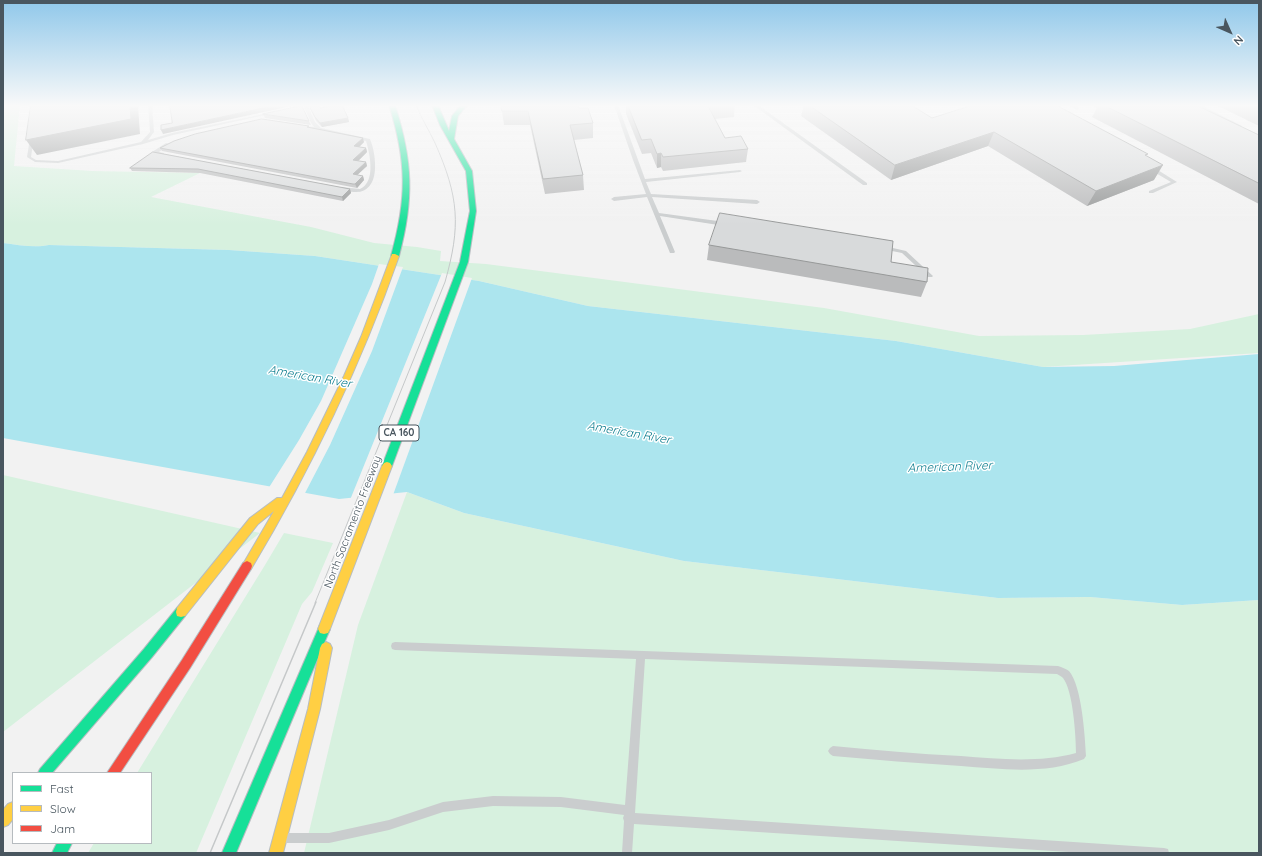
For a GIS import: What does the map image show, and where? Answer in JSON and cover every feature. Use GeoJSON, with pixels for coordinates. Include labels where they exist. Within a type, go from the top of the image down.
{"type":"FeatureCollection","features":[{"type":"Feature","properties":{"kind":"highway"},"geometry":{"type":"LineString","coordinates":[[114,772],[188,662],[288,496],[316,442],[355,360],[379,300],[400,236],[406,209],[408,173],[404,145]]}},
{"type":"Feature","properties":{"kind":"highway","name":"North Sacramento Freeway"},"geometry":{"type":"LineString","coordinates":[[229,853],[334,605],[464,262],[473,212],[471,181],[469,171],[455,145]]}},
{"type":"Feature","properties":{"kind":"highway"},"geometry":{"type":"LineString","coordinates":[[45,772],[148,653],[254,521],[270,507],[288,496]]}},
{"type":"Feature","properties":{"kind":"highway"},"geometry":{"type":"LineString","coordinates":[[276,853],[314,709],[334,605]]}},
{"type":"Feature","properties":{"kind":"highway"},"geometry":{"type":"LineString","coordinates":[[3,820],[12,809]]}},
{"type":"Feature","properties":{"kind":"highway"},"geometry":{"type":"LineString","coordinates":[[59,853],[64,844]]}},
{"type":"Feature","properties":{"kind":"lane"},"geometry":{"type":"LineString","coordinates":[[31,145],[30,157],[35,161],[58,162],[139,145]]}},
{"type":"Feature","properties":{"kind":"lane"},"geometry":{"type":"LineString","coordinates":[[167,145],[154,153],[169,156]]}},
{"type":"Feature","properties":{"kind":"lane"},"geometry":{"type":"LineString","coordinates":[[334,187],[359,191],[366,188],[372,181],[372,150],[370,145]]}},
{"type":"Feature","properties":{"kind":"lane"},"geometry":{"type":"LineString","coordinates":[[630,145],[672,252]]}},
{"type":"Feature","properties":{"kind":"lane"},"geometry":{"type":"LineString","coordinates":[[811,145],[865,184]]}},
{"type":"Feature","properties":{"kind":"lane"},"geometry":{"type":"LineString","coordinates":[[1148,167],[1175,182],[1151,192]]}},
{"type":"Feature","properties":{"kind":"lane"},"geometry":{"type":"LineString","coordinates":[[643,181],[740,171]]}},
{"type":"Feature","properties":{"kind":"lane"},"geometry":{"type":"LineString","coordinates":[[614,199],[649,195],[757,202]]}},
{"type":"Feature","properties":{"kind":"lane"},"geometry":{"type":"LineString","coordinates":[[656,214],[735,225]]}},
{"type":"Feature","properties":{"kind":"lane"},"geometry":{"type":"LineString","coordinates":[[881,247],[904,252],[930,276]]}},
{"type":"Feature","properties":{"kind":"lane"},"geometry":{"type":"LineString","coordinates":[[395,646],[1058,670],[1066,674],[1072,691],[1081,733],[1081,756],[1065,761],[1024,765],[930,760],[833,751]]}},
{"type":"Feature","properties":{"kind":"lane"},"geometry":{"type":"LineString","coordinates":[[627,853],[641,655]]}},
{"type":"Feature","properties":{"kind":"lane"},"geometry":{"type":"LineString","coordinates":[[280,838],[329,838],[389,825],[443,808],[493,801],[561,802],[629,814],[1164,853]]}},
{"type":"Feature","properties":{"kind":"green space"},"geometry":{"type":"Polygon","coordinates":[[[3,145],[16,145],[14,166],[93,171],[200,173],[151,197],[311,227],[374,243],[441,251],[440,261],[486,264],[824,308],[979,336],[1083,335],[1190,329],[1259,314],[1259,353],[1043,367],[896,341],[588,306],[479,281],[315,256],[229,250],[49,245],[32,246],[3,243],[3,145]]]}},
{"type":"Feature","properties":{"kind":"green space"},"geometry":{"type":"Polygon","coordinates":[[[3,475],[260,533],[3,732],[3,475]]]}},
{"type":"Feature","properties":{"kind":"green space"},"geometry":{"type":"Polygon","coordinates":[[[407,492],[464,513],[684,561],[998,598],[1090,597],[1182,605],[1259,600],[1259,853],[304,853],[358,625],[407,492]]]}},
{"type":"Feature","properties":{"kind":"green space"},"geometry":{"type":"Polygon","coordinates":[[[284,533],[333,543],[312,592],[302,604],[196,853],[88,853],[93,844],[152,844],[152,772],[138,772],[284,533]]]}},
{"type":"Feature","properties":{"kind":"water","name":"American River"},"geometry":{"type":"Polygon","coordinates":[[[3,243],[32,246],[49,245],[229,250],[315,256],[479,281],[588,306],[896,341],[1043,367],[1114,366],[1259,354],[1259,600],[1182,605],[1090,597],[998,598],[684,561],[464,513],[407,492],[339,499],[3,438],[3,243]]]}},
{"type":"Feature","properties":{"kind":"pier"},"geometry":{"type":"Polygon","coordinates":[[[379,264],[403,267],[372,351],[330,445],[304,495],[268,489],[299,440],[321,401],[372,284],[379,264]]]}},
{"type":"Feature","properties":{"kind":"pier"},"geometry":{"type":"Polygon","coordinates":[[[442,273],[472,278],[393,495],[350,500],[442,273]]]}},
{"type":"Feature","properties":{"kind":"building"},"geometry":{"type":"Polygon","coordinates":[[[166,145],[355,145],[354,146],[366,148],[353,160],[366,162],[353,174],[363,176],[355,184],[353,184],[160,148],[166,145]]]}},
{"type":"Feature","properties":{"kind":"building"},"geometry":{"type":"Polygon","coordinates":[[[535,145],[575,145],[583,175],[543,179],[535,145]]]}},
{"type":"Feature","properties":{"kind":"building"},"geometry":{"type":"Polygon","coordinates":[[[653,145],[746,145],[748,149],[663,157],[661,153],[657,154],[653,145]]]}},
{"type":"Feature","properties":{"kind":"building"},"geometry":{"type":"Polygon","coordinates":[[[866,145],[955,145],[895,165],[866,145]]]}},
{"type":"Feature","properties":{"kind":"building"},"geometry":{"type":"Polygon","coordinates":[[[1016,145],[1131,145],[1148,154],[1145,155],[1163,165],[1096,191],[1016,145]]]}},
{"type":"Feature","properties":{"kind":"building"},"geometry":{"type":"Polygon","coordinates":[[[1183,145],[1259,145],[1259,183],[1183,145]]]}},
{"type":"Feature","properties":{"kind":"building"},"geometry":{"type":"Polygon","coordinates":[[[153,152],[350,189],[342,197],[198,169],[130,168],[153,152]]]}},
{"type":"Feature","properties":{"kind":"building"},"geometry":{"type":"Polygon","coordinates":[[[720,213],[893,241],[891,262],[928,268],[927,282],[709,245],[720,213]]]}},
{"type":"Feature","properties":{"kind":"tram line"},"geometry":{"type":"LineString","coordinates":[[315,603],[445,282],[454,244],[455,212],[449,180],[436,145]]}},
{"type":"Feature","properties":{"kind":"tram line"},"geometry":{"type":"LineString","coordinates":[[210,853],[316,602]]}},
{"type":"Feature","properties":{"kind":"traffic: fast"},"geometry":{"type":"LineString","coordinates":[[395,256],[401,235],[407,198],[406,162],[403,145]]}},
{"type":"Feature","properties":{"kind":"traffic: fast"},"geometry":{"type":"LineString","coordinates":[[387,466],[464,262],[473,211],[469,171],[454,145]]}},
{"type":"Feature","properties":{"kind":"traffic: fast"},"geometry":{"type":"LineString","coordinates":[[45,772],[148,653],[181,612]]}},
{"type":"Feature","properties":{"kind":"traffic: fast"},"geometry":{"type":"LineString","coordinates":[[229,853],[324,629]]}},
{"type":"Feature","properties":{"kind":"traffic: fast"},"geometry":{"type":"LineString","coordinates":[[59,853],[64,844]]}},
{"type":"Feature","properties":{"kind":"traffic: slow"},"geometry":{"type":"LineString","coordinates":[[247,566],[290,492],[330,416],[365,337],[395,256]]}},
{"type":"Feature","properties":{"kind":"traffic: slow"},"geometry":{"type":"LineString","coordinates":[[324,629],[387,466]]}},
{"type":"Feature","properties":{"kind":"traffic: slow"},"geometry":{"type":"LineString","coordinates":[[181,612],[254,521],[280,501]]}},
{"type":"Feature","properties":{"kind":"traffic: slow"},"geometry":{"type":"LineString","coordinates":[[276,853],[314,709],[326,648]]}},
{"type":"Feature","properties":{"kind":"traffic: slow"},"geometry":{"type":"LineString","coordinates":[[3,820],[12,810]]}},
{"type":"Feature","properties":{"kind":"traffic: jam"},"geometry":{"type":"LineString","coordinates":[[114,772],[186,664],[247,566]]}}]}
